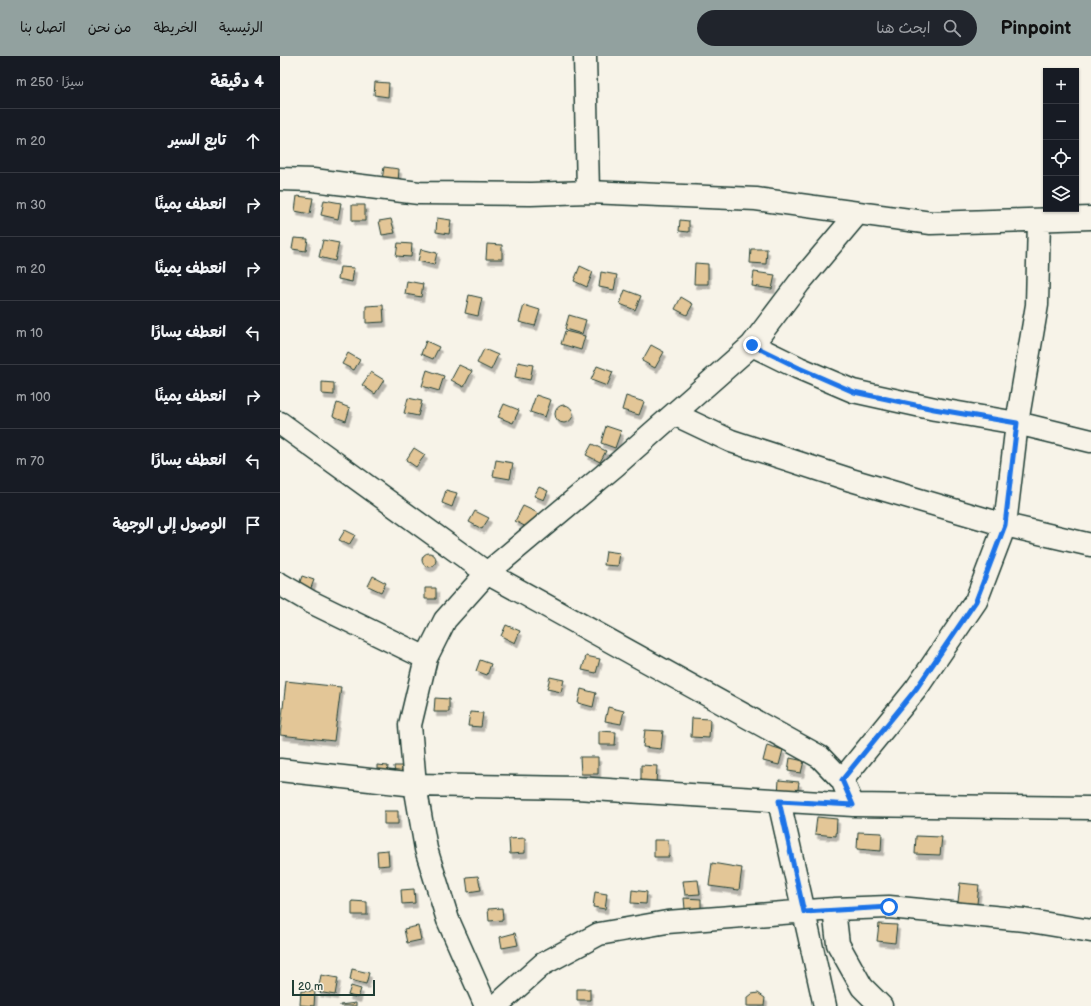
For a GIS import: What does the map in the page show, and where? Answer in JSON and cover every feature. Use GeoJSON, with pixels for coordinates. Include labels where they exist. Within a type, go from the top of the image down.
{"type":"FeatureCollection","features":[{"type":"Feature","properties":{"kind":"street"},"geometry":{"type":"LineString","coordinates":[[585,56],[588,192]]}},
{"type":"Feature","properties":{"kind":"street"},"geometry":{"type":"LineString","coordinates":[[280,179],[313,180],[419,193],[531,194],[588,192],[756,199],[931,223],[1091,218]]}},
{"type":"Feature","properties":{"kind":"street"},"geometry":{"type":"LineString","coordinates":[[486,1006],[448,920],[426,849],[415,785],[410,725],[426,658],[445,620],[487,573],[674,414],[752,345],[799,283],[857,214]]}},
{"type":"Feature","properties":{"kind":"street"},"geometry":{"type":"LineString","coordinates":[[842,780],[916,689],[976,601],[1005,525],[1017,423],[1037,305],[1039,220]]}},
{"type":"Feature","properties":{"kind":"street"},"geometry":{"type":"LineString","coordinates":[[752,345],[799,368],[854,392],[934,409],[1017,423],[1091,441]]}},
{"type":"Feature","properties":{"kind":"street"},"geometry":{"type":"LineString","coordinates":[[674,414],[731,441],[851,480],[1005,525],[1091,545]]}},
{"type":"Feature","properties":{"kind":"street"},"geometry":{"type":"LineString","coordinates":[[280,423],[487,573],[820,757],[842,780],[853,805]]}},
{"type":"Feature","properties":{"kind":"street"},"geometry":{"type":"LineString","coordinates":[[280,584],[311,602],[426,658]]}},
{"type":"Feature","properties":{"kind":"street"},"geometry":{"type":"LineString","coordinates":[[280,770],[415,785],[576,788],[853,805],[1091,808]]}},
{"type":"Feature","properties":{"kind":"street"},"geometry":{"type":"LineString","coordinates":[[779,801],[825,1006]]}},
{"type":"Feature","properties":{"kind":"street"},"geometry":{"type":"LineString","coordinates":[[496,1006],[543,964],[599,934],[667,922],[834,909],[889,907],[1024,920],[1091,931]]}},
{"type":"Feature","properties":{"kind":"street"},"geometry":{"type":"LineString","coordinates":[[834,909],[838,944],[862,988],[881,1006]]}},
{"type":"Feature","properties":{"kind":"building"},"geometry":{"type":"Polygon","coordinates":[[[375,82],[389,83],[388,97],[374,95],[375,82]]]}},
{"type":"Feature","properties":{"kind":"building"},"geometry":{"type":"Polygon","coordinates":[[[384,167],[399,169],[398,182],[382,180],[384,167]]]}},
{"type":"Feature","properties":{"kind":"building"},"geometry":{"type":"Polygon","coordinates":[[[297,196],[313,198],[310,214],[295,211],[297,196]]]}},
{"type":"Feature","properties":{"kind":"building"},"geometry":{"type":"Polygon","coordinates":[[[324,200],[341,203],[338,219],[321,215],[324,200]]]}},
{"type":"Feature","properties":{"kind":"building"},"geometry":{"type":"Polygon","coordinates":[[[352,205],[365,205],[365,221],[352,221],[352,205]]]}},
{"type":"Feature","properties":{"kind":"building"},"geometry":{"type":"Polygon","coordinates":[[[437,218],[451,220],[449,234],[436,232],[437,218]]]}},
{"type":"Feature","properties":{"kind":"building"},"geometry":{"type":"Polygon","coordinates":[[[391,219],[395,233],[382,235],[379,221],[391,219]]]}},
{"type":"Feature","properties":{"kind":"building"},"geometry":{"type":"Polygon","coordinates":[[[680,220],[689,221],[689,232],[679,231],[680,220]]]}},
{"type":"Feature","properties":{"kind":"building"},"geometry":{"type":"Polygon","coordinates":[[[294,238],[308,239],[306,251],[292,249],[294,238]]]}},
{"type":"Feature","properties":{"kind":"building"},"geometry":{"type":"Polygon","coordinates":[[[323,240],[339,243],[335,261],[319,257],[323,240]]]}},
{"type":"Feature","properties":{"kind":"building"},"geometry":{"type":"Polygon","coordinates":[[[398,243],[412,244],[411,257],[396,256],[398,243]]]}},
{"type":"Feature","properties":{"kind":"building"},"geometry":{"type":"Polygon","coordinates":[[[487,244],[502,245],[502,259],[486,259],[487,244]]]}},
{"type":"Feature","properties":{"kind":"building"},"geometry":{"type":"Polygon","coordinates":[[[421,249],[437,253],[434,265],[418,261],[421,249]]]}},
{"type":"Feature","properties":{"kind":"building"},"geometry":{"type":"Polygon","coordinates":[[[751,249],[767,249],[766,264],[750,263],[751,249]]]}},
{"type":"Feature","properties":{"kind":"building"},"geometry":{"type":"Polygon","coordinates":[[[695,263],[708,264],[708,284],[694,284],[695,263]]]}},
{"type":"Feature","properties":{"kind":"building"},"geometry":{"type":"Polygon","coordinates":[[[580,266],[593,272],[587,287],[574,281],[580,266]]]}},
{"type":"Feature","properties":{"kind":"building"},"geometry":{"type":"Polygon","coordinates":[[[340,267],[354,268],[352,282],[338,279],[340,267]]]}},
{"type":"Feature","properties":{"kind":"building"},"geometry":{"type":"Polygon","coordinates":[[[601,272],[617,275],[614,290],[599,287],[601,272]]]}},
{"type":"Feature","properties":{"kind":"building"},"geometry":{"type":"Polygon","coordinates":[[[754,272],[775,275],[772,289],[752,286],[754,272]]]}},
{"type":"Feature","properties":{"kind":"building"},"geometry":{"type":"Polygon","coordinates":[[[407,281],[423,284],[421,297],[405,294],[407,281]]]}},
{"type":"Feature","properties":{"kind":"building"},"geometry":{"type":"Polygon","coordinates":[[[625,290],[641,296],[635,310],[620,304],[625,290]]]}},
{"type":"Feature","properties":{"kind":"building"},"geometry":{"type":"Polygon","coordinates":[[[469,295],[482,298],[478,316],[465,313],[469,295]]]}},
{"type":"Feature","properties":{"kind":"building"},"geometry":{"type":"Polygon","coordinates":[[[681,297],[693,304],[687,315],[675,309],[681,297]]]}},
{"type":"Feature","properties":{"kind":"building"},"geometry":{"type":"Polygon","coordinates":[[[383,305],[384,322],[366,323],[366,306],[383,305]]]}},
{"type":"Feature","properties":{"kind":"building"},"geometry":{"type":"Polygon","coordinates":[[[524,305],[540,310],[535,326],[519,322],[524,305]]]}},
{"type":"Feature","properties":{"kind":"building"},"geometry":{"type":"Polygon","coordinates":[[[569,315],[586,320],[582,334],[565,329],[569,315]]]}},
{"type":"Feature","properties":{"kind":"building"},"geometry":{"type":"Polygon","coordinates":[[[565,331],[585,336],[581,350],[561,344],[565,331]]]}},
{"type":"Feature","properties":{"kind":"building"},"geometry":{"type":"Polygon","coordinates":[[[426,341],[439,347],[433,359],[421,354],[426,341]]]}},
{"type":"Feature","properties":{"kind":"building"},"geometry":{"type":"Polygon","coordinates":[[[651,345],[664,352],[655,368],[642,361],[651,345]]]}},
{"type":"Feature","properties":{"kind":"building"},"geometry":{"type":"Polygon","coordinates":[[[484,349],[498,355],[491,370],[477,363],[484,349]]]}},
{"type":"Feature","properties":{"kind":"building"},"geometry":{"type":"Polygon","coordinates":[[[348,353],[360,360],[354,370],[342,364],[348,353]]]}},
{"type":"Feature","properties":{"kind":"building"},"geometry":{"type":"Polygon","coordinates":[[[518,362],[533,365],[530,380],[515,377],[518,362]]]}},
{"type":"Feature","properties":{"kind":"building"},"geometry":{"type":"Polygon","coordinates":[[[459,365],[472,371],[464,387],[451,380],[459,365]]]}},
{"type":"Feature","properties":{"kind":"building"},"geometry":{"type":"Polygon","coordinates":[[[597,366],[613,372],[607,386],[591,380],[597,366]]]}},
{"type":"Feature","properties":{"kind":"building"},"geometry":{"type":"Polygon","coordinates":[[[427,370],[444,376],[439,391],[422,386],[427,370]]]}},
{"type":"Feature","properties":{"kind":"building"},"geometry":{"type":"Polygon","coordinates":[[[371,372],[384,380],[375,394],[362,385],[371,372]]]}},
{"type":"Feature","properties":{"kind":"building"},"geometry":{"type":"Polygon","coordinates":[[[322,382],[334,383],[334,395],[322,394],[322,382]]]}},
{"type":"Feature","properties":{"kind":"building"},"geometry":{"type":"Polygon","coordinates":[[[536,395],[551,400],[545,417],[530,412],[536,395]]]}},
{"type":"Feature","properties":{"kind":"building"},"geometry":{"type":"Polygon","coordinates":[[[626,396],[644,402],[639,415],[622,410],[626,396]]]}},
{"type":"Feature","properties":{"kind":"building"},"geometry":{"type":"Polygon","coordinates":[[[408,398],[422,401],[418,416],[404,413],[408,398]]]}},
{"type":"Feature","properties":{"kind":"building"},"geometry":{"type":"Polygon","coordinates":[[[337,403],[350,408],[346,421],[333,416],[337,403]]]}},
{"type":"Feature","properties":{"kind":"building"},"geometry":{"type":"Polygon","coordinates":[[[504,404],[519,410],[513,423],[498,417],[504,404]]]}},
{"type":"Feature","properties":{"kind":"building"},"geometry":{"type":"Polygon","coordinates":[[[564,405],[570,408],[573,414],[570,420],[564,423],[558,420],[555,414],[558,408],[564,405]]]}},
{"type":"Feature","properties":{"kind":"building"},"geometry":{"type":"Polygon","coordinates":[[[606,426],[621,431],[615,448],[601,443],[606,426]]]}},
{"type":"Feature","properties":{"kind":"building"},"geometry":{"type":"Polygon","coordinates":[[[592,444],[606,451],[600,462],[586,455],[592,444]]]}},
{"type":"Feature","properties":{"kind":"building"},"geometry":{"type":"Polygon","coordinates":[[[414,448],[425,455],[416,467],[406,460],[414,448]]]}},
{"type":"Feature","properties":{"kind":"building"},"geometry":{"type":"Polygon","coordinates":[[[496,460],[513,463],[510,479],[493,476],[496,460]]]}},
{"type":"Feature","properties":{"kind":"building"},"geometry":{"type":"Polygon","coordinates":[[[539,487],[548,491],[544,500],[534,496],[539,487]]]}},
{"type":"Feature","properties":{"kind":"building"},"geometry":{"type":"Polygon","coordinates":[[[446,490],[457,493],[452,507],[442,503],[446,490]]]}},
{"type":"Feature","properties":{"kind":"building"},"geometry":{"type":"Polygon","coordinates":[[[523,506],[538,513],[530,529],[515,521],[523,506]]]}},
{"type":"Feature","properties":{"kind":"building"},"geometry":{"type":"Polygon","coordinates":[[[475,511],[489,518],[482,529],[469,522],[475,511]]]}},
{"type":"Feature","properties":{"kind":"building"},"geometry":{"type":"Polygon","coordinates":[[[345,530],[355,535],[349,545],[339,540],[345,530]]]}},
{"type":"Feature","properties":{"kind":"building"},"geometry":{"type":"Polygon","coordinates":[[[606,551],[620,553],[618,566],[604,565],[606,551]]]}},
{"type":"Feature","properties":{"kind":"building"},"geometry":{"type":"Polygon","coordinates":[[[429,553],[434,555],[436,560],[434,565],[429,567],[424,565],[422,560],[424,555],[429,553]]]}},
{"type":"Feature","properties":{"kind":"building"},"geometry":{"type":"Polygon","coordinates":[[[302,576],[314,580],[309,593],[297,590],[302,576]]]}},
{"type":"Feature","properties":{"kind":"building"},"geometry":{"type":"Polygon","coordinates":[[[373,576],[386,583],[381,592],[368,586],[373,576]]]}},
{"type":"Feature","properties":{"kind":"building"},"geometry":{"type":"Polygon","coordinates":[[[425,588],[436,588],[436,599],[425,599],[425,588]]]}},
{"type":"Feature","properties":{"kind":"building"},"geometry":{"type":"Polygon","coordinates":[[[506,625],[520,631],[515,643],[501,636],[506,625]]]}},
{"type":"Feature","properties":{"kind":"building"},"geometry":{"type":"Polygon","coordinates":[[[586,656],[600,659],[596,673],[582,670],[586,656]]]}},
{"type":"Feature","properties":{"kind":"building"},"geometry":{"type":"Polygon","coordinates":[[[480,660],[491,664],[487,675],[476,671],[480,660]]]}},
{"type":"Feature","properties":{"kind":"building"},"geometry":{"type":"Polygon","coordinates":[[[550,677],[564,680],[561,692],[547,689],[550,677]]]}},
{"type":"Feature","properties":{"kind":"building"},"geometry":{"type":"Polygon","coordinates":[[[286,681],[341,687],[334,741],[280,735],[286,681]]]}},
{"type":"Feature","properties":{"kind":"building"},"geometry":{"type":"Polygon","coordinates":[[[581,689],[596,693],[593,707],[578,703],[581,689]]]}},
{"type":"Feature","properties":{"kind":"building"},"geometry":{"type":"Polygon","coordinates":[[[435,698],[449,699],[449,712],[434,712],[435,698]]]}},
{"type":"Feature","properties":{"kind":"building"},"geometry":{"type":"Polygon","coordinates":[[[608,707],[624,711],[621,724],[605,721],[608,707]]]}},
{"type":"Feature","properties":{"kind":"building"},"geometry":{"type":"Polygon","coordinates":[[[470,712],[483,713],[481,727],[468,726],[470,712]]]}},
{"type":"Feature","properties":{"kind":"building"},"geometry":{"type":"Polygon","coordinates":[[[692,718],[710,719],[709,738],[691,737],[692,718]]]}},
{"type":"Feature","properties":{"kind":"building"},"geometry":{"type":"Polygon","coordinates":[[[645,730],[663,731],[661,749],[643,747],[645,730]]]}},
{"type":"Feature","properties":{"kind":"building"},"geometry":{"type":"Polygon","coordinates":[[[599,731],[616,732],[615,745],[599,745],[599,731]]]}},
{"type":"Feature","properties":{"kind":"building"},"geometry":{"type":"Polygon","coordinates":[[[767,745],[783,750],[779,765],[763,761],[767,745]]]}},
{"type":"Feature","properties":{"kind":"building"},"geometry":{"type":"Polygon","coordinates":[[[580,757],[598,757],[598,774],[581,774],[580,757]]]}},
{"type":"Feature","properties":{"kind":"building"},"geometry":{"type":"Polygon","coordinates":[[[790,758],[804,761],[801,773],[788,771],[790,758]]]}},
{"type":"Feature","properties":{"kind":"building"},"geometry":{"type":"Polygon","coordinates":[[[377,765],[388,766],[387,776],[377,775],[377,765]]]}},
{"type":"Feature","properties":{"kind":"building"},"geometry":{"type":"Polygon","coordinates":[[[641,765],[657,766],[656,783],[641,783],[641,765]]]}},
{"type":"Feature","properties":{"kind":"building"},"geometry":{"type":"Polygon","coordinates":[[[394,766],[408,766],[408,776],[395,776],[394,766]]]}},
{"type":"Feature","properties":{"kind":"building"},"geometry":{"type":"Polygon","coordinates":[[[779,780],[799,782],[797,796],[778,794],[779,780]]]}},
{"type":"Feature","properties":{"kind":"building"},"geometry":{"type":"Polygon","coordinates":[[[384,811],[398,811],[398,824],[384,824],[384,811]]]}},
{"type":"Feature","properties":{"kind":"building"},"geometry":{"type":"Polygon","coordinates":[[[817,817],[837,819],[836,836],[815,834],[817,817]]]}},
{"type":"Feature","properties":{"kind":"building"},"geometry":{"type":"Polygon","coordinates":[[[858,832],[882,833],[881,851],[857,849],[858,832]]]}},
{"type":"Feature","properties":{"kind":"building"},"geometry":{"type":"Polygon","coordinates":[[[916,836],[942,837],[940,855],[915,854],[916,836]]]}},
{"type":"Feature","properties":{"kind":"building"},"geometry":{"type":"Polygon","coordinates":[[[525,838],[525,853],[510,854],[509,839],[525,838]]]}},
{"type":"Feature","properties":{"kind":"building"},"geometry":{"type":"Polygon","coordinates":[[[654,840],[668,840],[669,857],[654,857],[654,840]]]}},
{"type":"Feature","properties":{"kind":"building"},"geometry":{"type":"Polygon","coordinates":[[[388,850],[389,865],[378,866],[377,851],[388,850]]]}},
{"type":"Feature","properties":{"kind":"building"},"geometry":{"type":"Polygon","coordinates":[[[712,863],[742,868],[739,890],[709,886],[712,863]]]}},
{"type":"Feature","properties":{"kind":"building"},"geometry":{"type":"Polygon","coordinates":[[[478,876],[481,890],[468,892],[466,877],[478,876]]]}},
{"type":"Feature","properties":{"kind":"building"},"geometry":{"type":"Polygon","coordinates":[[[698,880],[700,894],[685,895],[683,881],[698,880]]]}},
{"type":"Feature","properties":{"kind":"building"},"geometry":{"type":"Polygon","coordinates":[[[960,883],[979,885],[977,904],[958,902],[960,883]]]}},
{"type":"Feature","properties":{"kind":"building"},"geometry":{"type":"Polygon","coordinates":[[[414,889],[415,903],[402,904],[401,890],[414,889]]]}},
{"type":"Feature","properties":{"kind":"building"},"geometry":{"type":"Polygon","coordinates":[[[632,890],[647,892],[646,904],[631,903],[632,890]]]}},
{"type":"Feature","properties":{"kind":"building"},"geometry":{"type":"Polygon","coordinates":[[[595,892],[607,894],[605,909],[593,907],[595,892]]]}},
{"type":"Feature","properties":{"kind":"building"},"geometry":{"type":"Polygon","coordinates":[[[684,898],[701,899],[701,909],[685,909],[684,898]]]}},
{"type":"Feature","properties":{"kind":"building"},"geometry":{"type":"Polygon","coordinates":[[[352,901],[367,902],[367,915],[352,915],[352,901]]]}},
{"type":"Feature","properties":{"kind":"building"},"geometry":{"type":"Polygon","coordinates":[[[502,908],[503,920],[489,921],[488,909],[502,908]]]}},
{"type":"Feature","properties":{"kind":"building"},"geometry":{"type":"Polygon","coordinates":[[[879,924],[897,925],[895,943],[877,941],[879,924]]]}},
{"type":"Feature","properties":{"kind":"building"},"geometry":{"type":"Polygon","coordinates":[[[418,926],[421,940],[407,943],[404,929],[418,926]]]}},
{"type":"Feature","properties":{"kind":"building"},"geometry":{"type":"Polygon","coordinates":[[[515,933],[518,945],[502,948],[500,937],[515,933]]]}},
{"type":"Feature","properties":{"kind":"building"},"geometry":{"type":"Polygon","coordinates":[[[352,969],[369,973],[366,984],[350,980],[352,969]]]}},
{"type":"Feature","properties":{"kind":"building"},"geometry":{"type":"Polygon","coordinates":[[[321,975],[338,978],[335,995],[318,992],[321,975]]]}},
{"type":"Feature","properties":{"kind":"building"},"geometry":{"type":"Polygon","coordinates":[[[351,986],[361,989],[358,998],[348,995],[351,986]]]}},
{"type":"Feature","properties":{"kind":"building"},"geometry":{"type":"Polygon","coordinates":[[[577,989],[590,989],[590,1000],[577,1000],[577,989]]]}},
{"type":"Feature","properties":{"kind":"building"},"geometry":{"type":"Polygon","coordinates":[[[301,991],[315,991],[314,1006],[300,1005],[301,991]]]}},
{"type":"Feature","properties":{"kind":"building"},"geometry":{"type":"Polygon","coordinates":[[[758,993],[765,998],[764,1006],[747,1006],[747,998],[752,994],[758,993]]]}},
{"type":"Feature","properties":{"kind":"building"},"geometry":{"type":"Polygon","coordinates":[[[356,1003],[356,1006],[340,1006],[340,1005],[356,1003]]]}},
{"type":"Feature","properties":{"kind":"route"},"geometry":{"type":"LineString","coordinates":[[752,345],[799,368],[854,392],[934,409],[1017,423],[1005,525],[976,601],[916,689],[842,780],[853,805],[779,801],[804,912],[834,909],[889,907]]}}]}
